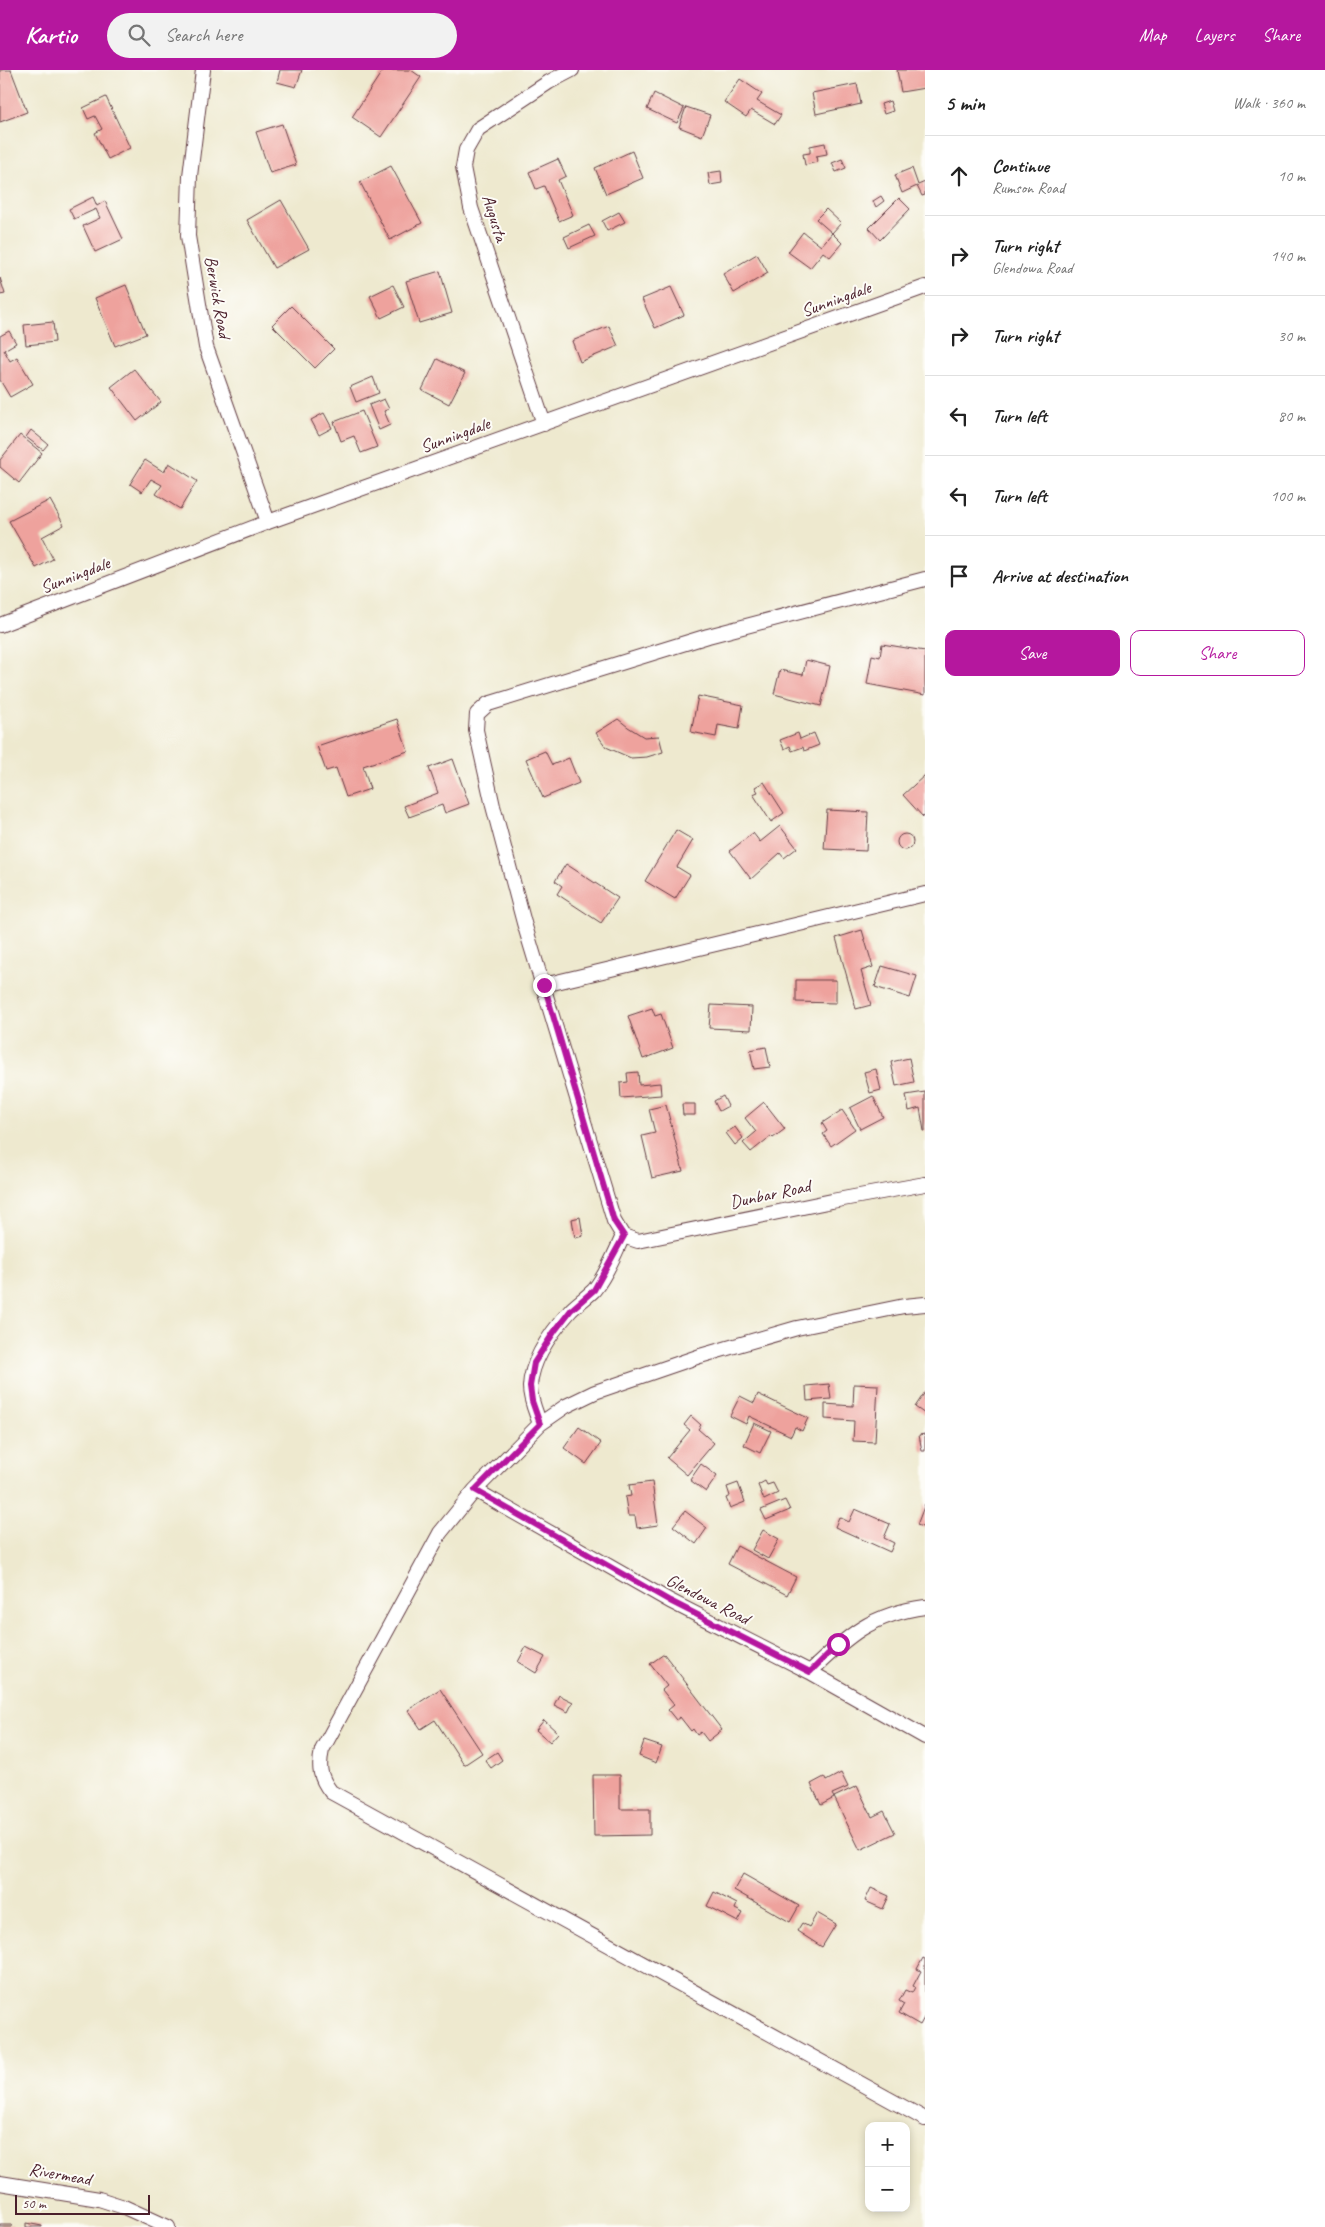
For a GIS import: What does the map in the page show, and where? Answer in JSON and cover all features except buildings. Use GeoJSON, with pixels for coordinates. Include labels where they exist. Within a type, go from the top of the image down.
{"type":"FeatureCollection","features":[{"type":"Feature","properties":{"kind":"street","name":"Berwick Road"},"geometry":{"type":"LineString","coordinates":[[203,70],[190,176],[188,236],[206,347],[268,522]]}},
{"type":"Feature","properties":{"kind":"street","name":"Augusta"},"geometry":{"type":"LineString","coordinates":[[544,424],[471,208],[462,167],[466,150],[478,129],[549,82],[572,70]]}},
{"type":"Feature","properties":{"kind":"street","name":"Sunningdale"},"geometry":{"type":"LineString","coordinates":[[0,624],[268,522],[925,287]]}},
{"type":"Feature","properties":{"kind":"street"},"geometry":{"type":"LineString","coordinates":[[540,1424],[532,1401],[530,1386],[534,1363],[571,1310],[594,1290],[624,1236],[614,1221],[524,922],[476,730],[477,714],[488,704],[690,642],[925,580]]}},
{"type":"Feature","properties":{"kind":"street"},"geometry":{"type":"LineString","coordinates":[[544,985],[925,894]]}},
{"type":"Feature","properties":{"kind":"street","name":"Dunbar Road"},"geometry":{"type":"LineString","coordinates":[[624,1236],[638,1241],[925,1184]]}},
{"type":"Feature","properties":{"kind":"street"},"geometry":{"type":"LineString","coordinates":[[925,1304],[904,1306],[797,1328],[700,1356],[595,1392],[566,1406],[540,1424],[475,1490],[440,1533],[322,1750],[319,1762],[323,1782],[331,1792],[925,2119]]}},
{"type":"Feature","properties":{"kind":"street","name":"Glendowa Road"},"geometry":{"type":"LineString","coordinates":[[475,1490],[670,1601],[810,1672],[925,1737]]}},
{"type":"Feature","properties":{"kind":"street"},"geometry":{"type":"LineString","coordinates":[[810,1672],[838,1644],[874,1620],[904,1610],[925,1607]]}},
{"type":"Feature","properties":{"kind":"street","name":"Rivermead"},"geometry":{"type":"LineString","coordinates":[[0,2183],[99,2199],[124,2207],[168,2227]]}},
{"type":"Feature","properties":{"kind":"route"},"geometry":{"type":"LineString","coordinates":[[544,985],[614,1221],[624,1236],[594,1290],[571,1310],[534,1363],[530,1386],[532,1401],[540,1424],[475,1490],[670,1601],[810,1672],[838,1644]]}}]}
